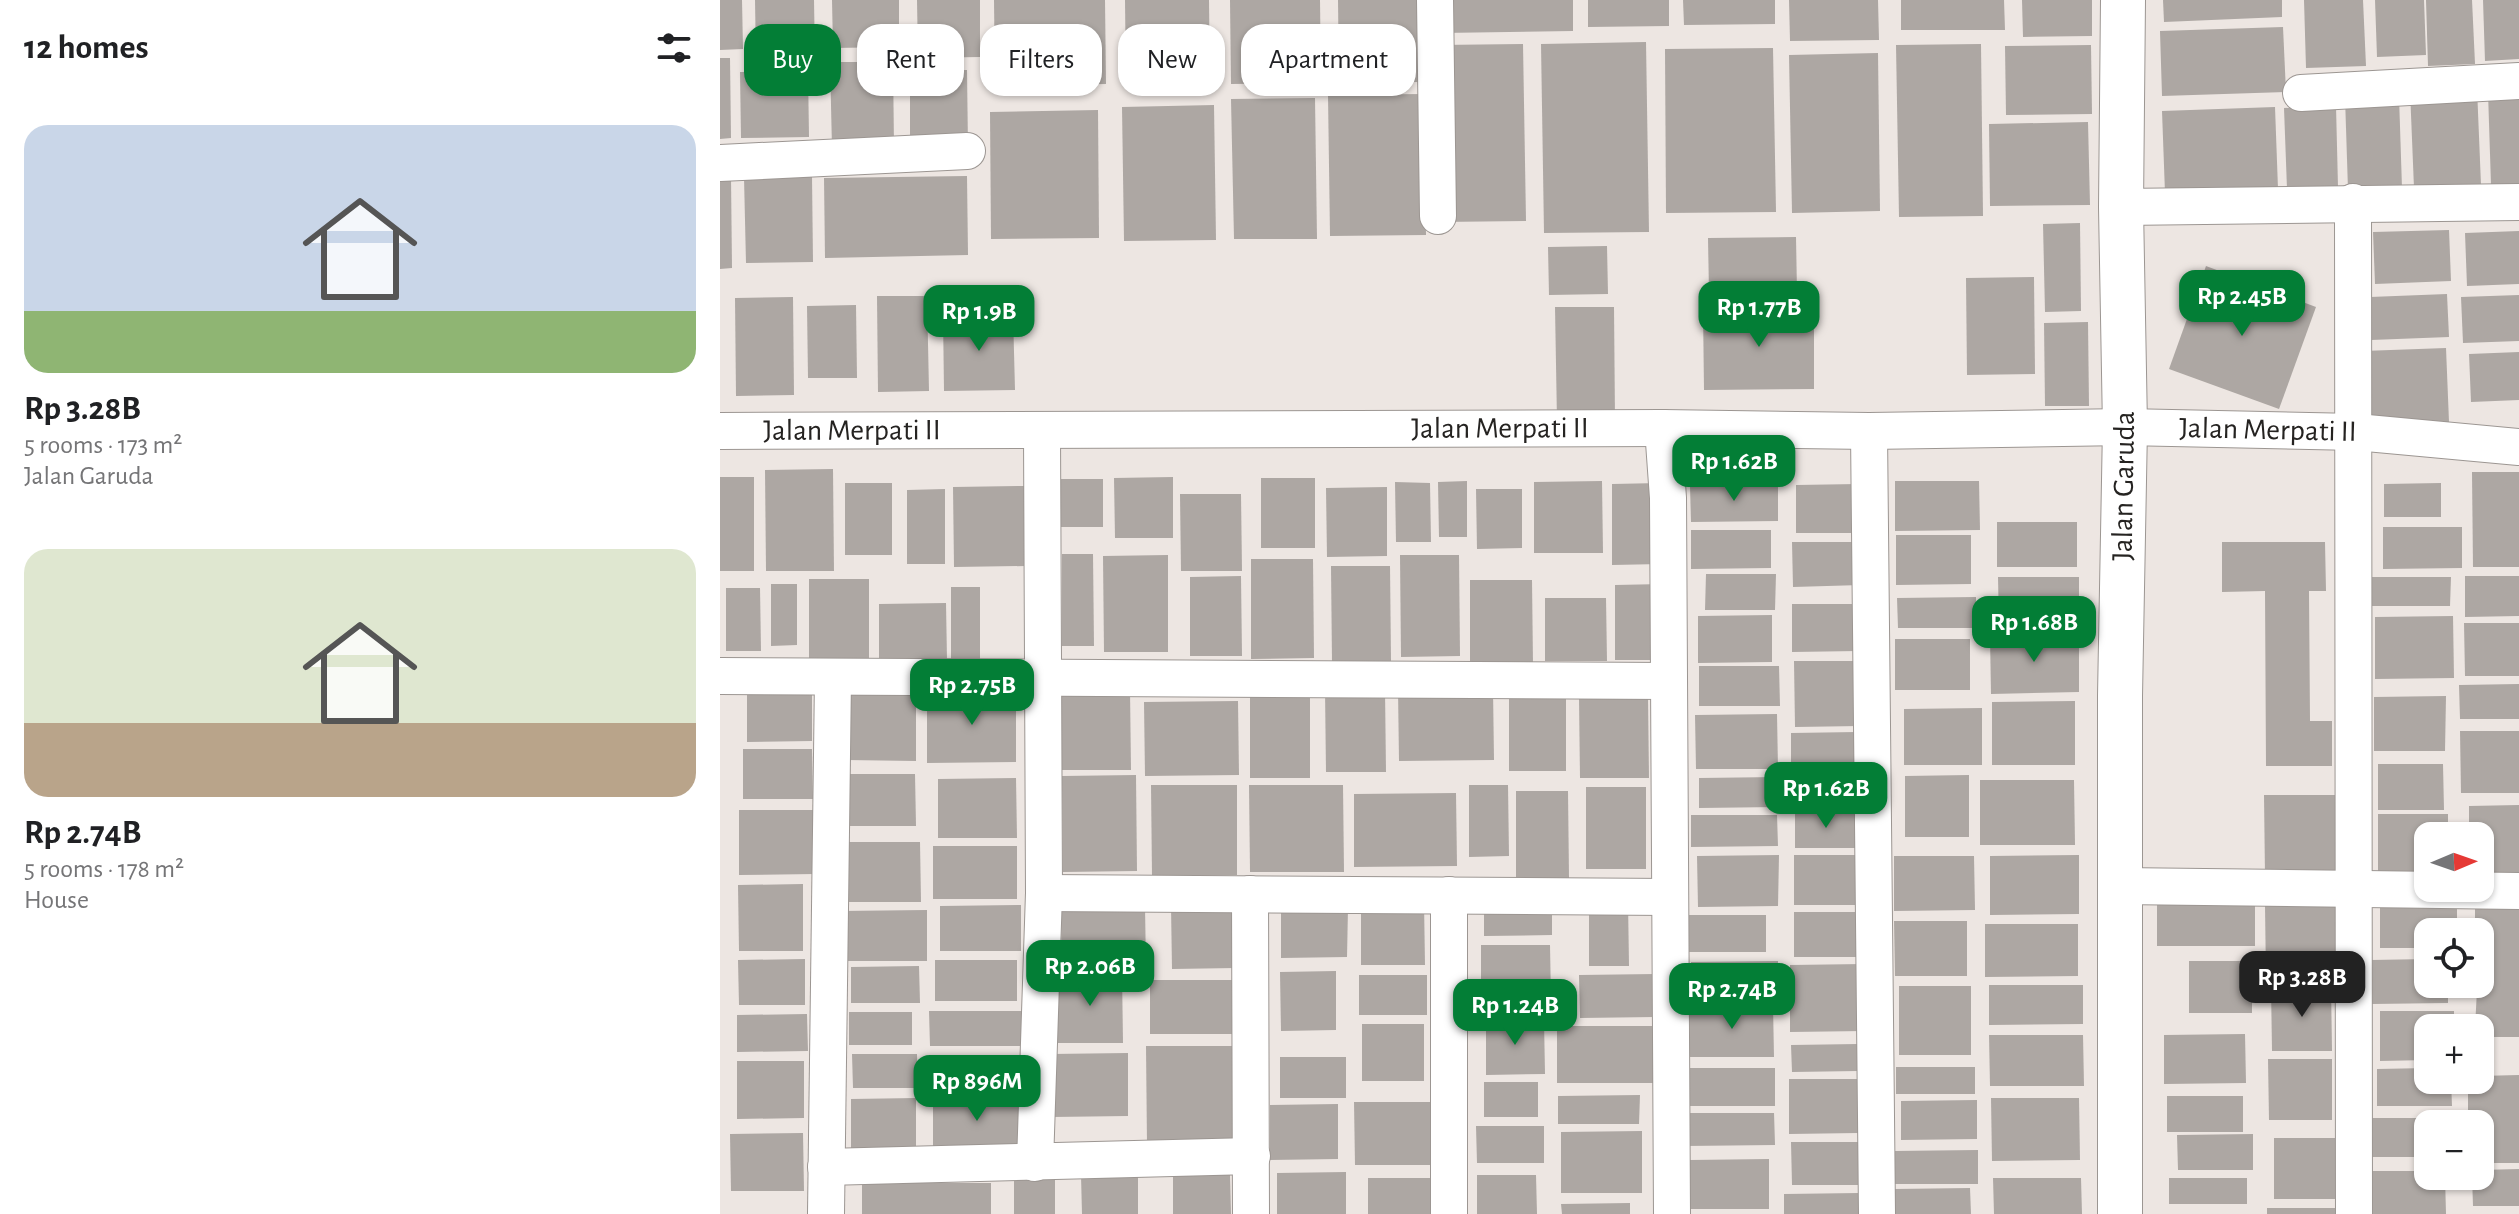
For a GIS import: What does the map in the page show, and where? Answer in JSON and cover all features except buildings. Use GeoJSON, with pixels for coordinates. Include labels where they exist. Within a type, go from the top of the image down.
{"type":"FeatureCollection","features":[{"type":"Feature","properties":{"kind":"street"},"geometry":{"type":"LineString","coordinates":[[1435,0],[1438,216]]}},
{"type":"Feature","properties":{"kind":"street","name":"Jalan Garuda"},"geometry":{"type":"LineString","coordinates":[[2120,1214],[2125,427],[2121,207],[2123,0]]}},
{"type":"Feature","properties":{"kind":"street"},"geometry":{"type":"LineString","coordinates":[[2301,93],[2519,81]]}},
{"type":"Feature","properties":{"kind":"street"},"geometry":{"type":"LineString","coordinates":[[720,163],[967,151]]}},
{"type":"Feature","properties":{"kind":"street"},"geometry":{"type":"LineString","coordinates":[[2353,202],[2356,432],[2354,1214]]}},
{"type":"Feature","properties":{"kind":"street"},"geometry":{"type":"LineString","coordinates":[[2121,207],[2519,202]]}},
{"type":"Feature","properties":{"kind":"street","name":"Jalan Merpati II"},"geometry":{"type":"LineString","coordinates":[[720,431],[1663,428],[1869,431],[2125,427],[2356,432],[2519,447]]}},
{"type":"Feature","properties":{"kind":"street"},"geometry":{"type":"LineString","coordinates":[[1663,428],[1668,498],[1672,1214]]}},
{"type":"Feature","properties":{"kind":"street"},"geometry":{"type":"LineString","coordinates":[[1869,431],[1877,1214]]}},
{"type":"Feature","properties":{"kind":"street"},"geometry":{"type":"LineString","coordinates":[[1035,1163],[1044,893],[1042,432]]}},
{"type":"Feature","properties":{"kind":"street"},"geometry":{"type":"LineString","coordinates":[[720,676],[1669,681]]}},
{"type":"Feature","properties":{"kind":"street"},"geometry":{"type":"LineString","coordinates":[[826,1214],[833,678]]}},
{"type":"Feature","properties":{"kind":"street"},"geometry":{"type":"LineString","coordinates":[[2120,886],[2519,891]]}},
{"type":"Feature","properties":{"kind":"street"},"geometry":{"type":"LineString","coordinates":[[1044,893],[1670,897]]}},
{"type":"Feature","properties":{"kind":"street"},"geometry":{"type":"LineString","coordinates":[[1250,894],[1251,1214]]}},
{"type":"Feature","properties":{"kind":"street"},"geometry":{"type":"LineString","coordinates":[[1449,895],[1449,1214]]}},
{"type":"Feature","properties":{"kind":"street"},"geometry":{"type":"LineString","coordinates":[[826,1167],[1252,1156]]}}]}
